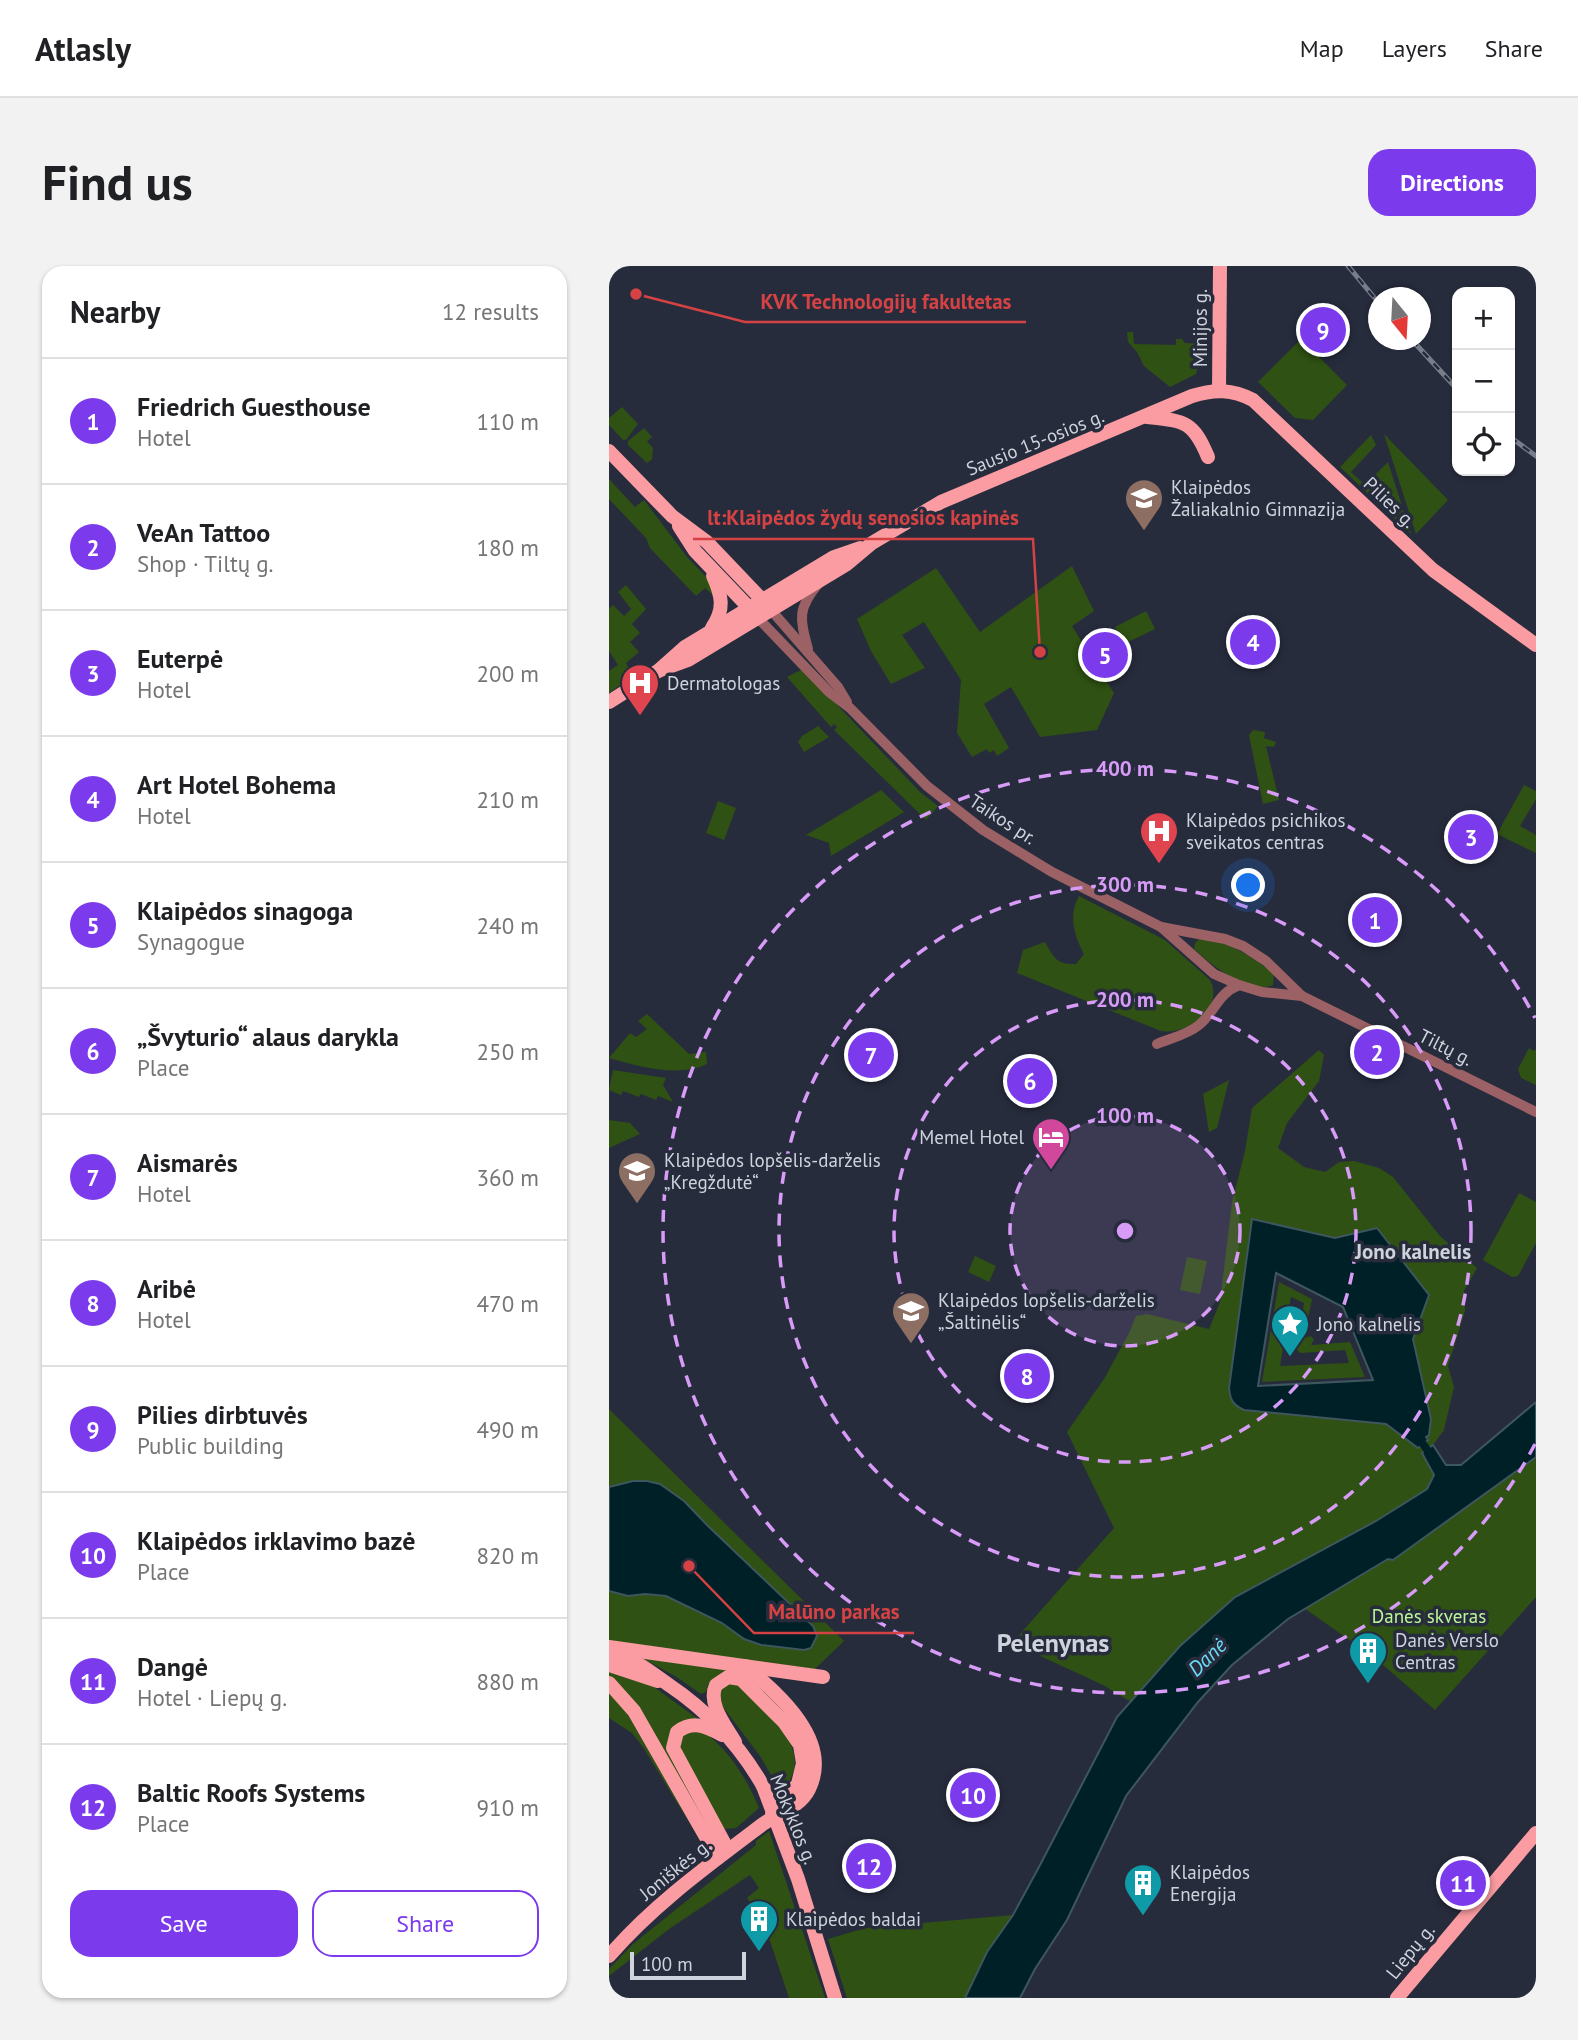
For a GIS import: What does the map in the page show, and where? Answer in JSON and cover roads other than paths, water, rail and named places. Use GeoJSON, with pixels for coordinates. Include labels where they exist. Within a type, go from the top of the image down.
{"type":"FeatureCollection","features":[{"type":"Feature","properties":{"kind":"main road","name":"Minijos g."},"geometry":{"type":"LineString","coordinates":[[1219,390],[1220,266]]}},
{"type":"Feature","properties":{"kind":"main road","name":"Sausio 15-osios g."},"geometry":{"type":"LineString","coordinates":[[658,671],[688,660],[834,557],[872,543],[950,498],[1192,396],[1219,390]]}},
{"type":"Feature","properties":{"kind":"main road","name":"Pilies g."},"geometry":{"type":"LineString","coordinates":[[1219,390],[1244,395],[1253,400],[1424,562],[1536,645]]}},
{"type":"Feature","properties":{"kind":"main road"},"geometry":{"type":"LineString","coordinates":[[1146,417],[1176,421],[1193,429],[1200,437],[1208,457]]}},
{"type":"Feature","properties":{"kind":"main road","name":"Taikos pr."},"geometry":{"type":"LineString","coordinates":[[609,451],[672,516],[707,542],[760,609]]}},
{"type":"Feature","properties":{"kind":"main road","name":"Taikos pr."},"geometry":{"type":"LineString","coordinates":[[672,516],[695,551],[708,565],[760,609]]}},
{"type":"Feature","properties":{"kind":"main road","name":"Sausio 15-osios g."},"geometry":{"type":"LineString","coordinates":[[609,702],[658,671],[685,647],[708,633],[823,579],[847,564],[872,543]]}},
{"type":"Feature","properties":{"kind":"main road"},"geometry":{"type":"LineString","coordinates":[[708,565],[722,597],[720,616],[708,633]]}},
{"type":"Feature","properties":{"kind":"main road"},"geometry":{"type":"LineString","coordinates":[[609,1650],[823,1677]]}},
{"type":"Feature","properties":{"kind":"main road","name":"Mokyklos g."},"geometry":{"type":"LineString","coordinates":[[609,1650],[643,1665],[707,1714],[735,1742],[763,1786],[785,1842],[835,1998]]}},
{"type":"Feature","properties":{"kind":"main road","name":"Mokyklos g."},"geometry":{"type":"LineString","coordinates":[[609,1665],[669,1685]]}},
{"type":"Feature","properties":{"kind":"main road"},"geometry":{"type":"LineString","coordinates":[[744,1666],[788,1717]]}},
{"type":"Feature","properties":{"kind":"main road"},"geometry":{"type":"LineString","coordinates":[[735,1742],[715,1706],[713,1695],[716,1685],[727,1677],[741,1679],[788,1717]]}},
{"type":"Feature","properties":{"kind":"main road"},"geometry":{"type":"LineString","coordinates":[[609,1683],[634,1711],[723,1854]]}},
{"type":"Feature","properties":{"kind":"main road","name":"Joniškės g."},"geometry":{"type":"LineString","coordinates":[[609,1956],[650,1913],[771,1817],[792,1792],[801,1774],[800,1745],[788,1717]]}},
{"type":"Feature","properties":{"kind":"main road"},"geometry":{"type":"LineString","coordinates":[[723,1854],[674,1752],[673,1742],[681,1728],[695,1724],[706,1726],[735,1742]]}},
{"type":"Feature","properties":{"kind":"main road","name":"Liepų g."},"geometry":{"type":"LineString","coordinates":[[1397,1998],[1536,1833]]}},
{"type":"Feature","properties":{"kind":"street"},"geometry":{"type":"LineString","coordinates":[[809,652],[800,620],[801,612],[811,593],[823,579]]}},
{"type":"Feature","properties":{"kind":"street","name":"Taikos pr."},"geometry":{"type":"LineString","coordinates":[[760,609],[809,652],[838,687],[850,708]]}},
{"type":"Feature","properties":{"kind":"street","name":"Taikos pr."},"geometry":{"type":"LineString","coordinates":[[760,609],[829,692],[850,708],[926,786],[965,817],[1052,872],[1161,927],[1225,939],[1256,953],[1277,971]]}},
{"type":"Feature","properties":{"kind":"street","name":"Taikos pr."},"geometry":{"type":"LineString","coordinates":[[1161,927],[1214,974]]}},
{"type":"Feature","properties":{"kind":"street"},"geometry":{"type":"LineString","coordinates":[[1191,956],[1190,942],[1202,934]]}},
{"type":"Feature","properties":{"kind":"street"},"geometry":{"type":"LineString","coordinates":[[1262,992],[1271,990],[1276,985],[1277,971]]}},
{"type":"Feature","properties":{"kind":"street","name":"Tiltų g."},"geometry":{"type":"LineString","coordinates":[[1277,971],[1302,996],[1536,1112]]}},
{"type":"Feature","properties":{"kind":"street"},"geometry":{"type":"LineString","coordinates":[[1214,974],[1217,992],[1215,1006]]}},
{"type":"Feature","properties":{"kind":"street","name":"Tiltų g."},"geometry":{"type":"LineString","coordinates":[[1214,974],[1262,992],[1302,996]]}},
{"type":"Feature","properties":{"kind":"street"},"geometry":{"type":"LineString","coordinates":[[1157,1044],[1198,1027],[1223,994],[1239,985]]}},
{"type":"Feature","properties":{"kind":"water"},"geometry":{"type":"Polygon","coordinates":[[[1252,1219],[1335,1238],[1377,1228],[1429,1295],[1413,1339],[1431,1419],[1429,1435],[1426,1437],[1428,1440],[1418,1448],[1386,1424],[1244,1410],[1233,1402],[1229,1388],[1252,1219]],[[1276,1273],[1258,1386],[1373,1380],[1343,1307],[1276,1273]]]}},
{"type":"Feature","properties":{"kind":"water","name":"Danė"},"geometry":{"type":"Polygon","coordinates":[[[1536,1402],[1536,1457],[1393,1560],[1388,1559],[1288,1619],[1232,1665],[1198,1702],[1126,1796],[1067,1920],[1035,1969],[1020,1998],[965,1998],[987,1952],[1013,1915],[1039,1867],[1117,1717],[1180,1646],[1235,1597],[1376,1521],[1427,1489],[1434,1475],[1422,1453],[1433,1445],[1446,1465],[1461,1465],[1536,1402]]]}},
{"type":"Feature","properties":{"kind":"water"},"geometry":{"type":"Polygon","coordinates":[[[633,1481],[660,1484],[684,1501],[813,1626],[817,1636],[811,1648],[804,1650],[761,1645],[744,1639],[722,1623],[666,1596],[628,1596],[609,1591],[609,1487],[633,1481]]]}},
{"type":"Feature","properties":{"kind":"waterway"},"geometry":{"type":"LineString","coordinates":[[1423,1444],[1433,1458]]}},
{"type":"Feature","properties":{"kind":"railway"},"geometry":{"type":"LineString","coordinates":[[1348,266],[1368,290]]}},
{"type":"Feature","properties":{"kind":"railway"},"geometry":{"type":"LineString","coordinates":[[1421,350],[1452,384]]}},
{"type":"Feature","properties":{"kind":"railway"},"geometry":{"type":"LineString","coordinates":[[1515,441],[1536,456]]}},
{"type":"Feature","properties":{"kind":"place","name":"KVK Technologijų fakultetas"},"geometry":{"type":"Point","coordinates":[636,294]}},
{"type":"Feature","properties":{"kind":"place","name":"Pilies dirbtuvės"},"geometry":{"type":"Point","coordinates":[1323,330]}},
{"type":"Feature","properties":{"kind":"place","name":"Klaipėdos Žaliakalnio Gimnazija"},"geometry":{"type":"Point","coordinates":[1144,532]}},
{"type":"Feature","properties":{"kind":"place","name":"Art Hotel Bohema"},"geometry":{"type":"Point","coordinates":[1253,642]}},
{"type":"Feature","properties":{"kind":"place","name":"lt:Klaipėdos žydų senosios kapinės"},"geometry":{"type":"Point","coordinates":[1040,652]}},
{"type":"Feature","properties":{"kind":"place","name":"Klaipėdos sinagoga"},"geometry":{"type":"Point","coordinates":[1105,655]}},
{"type":"Feature","properties":{"kind":"place","name":"Dermatologas"},"geometry":{"type":"Point","coordinates":[640,717]}},
{"type":"Feature","properties":{"kind":"place","name":"Euterpė"},"geometry":{"type":"Point","coordinates":[1471,837]}},
{"type":"Feature","properties":{"kind":"place","name":"Klaipėdos psichikos sveikatos centras"},"geometry":{"type":"Point","coordinates":[1159,865]}},
{"type":"Feature","properties":{"kind":"place","name":"Friedrich Guesthouse"},"geometry":{"type":"Point","coordinates":[1375,920]}},
{"type":"Feature","properties":{"kind":"place","name":"VeAn Tattoo"},"geometry":{"type":"Point","coordinates":[1377,1052]}},
{"type":"Feature","properties":{"kind":"place","name":"Aismarės"},"geometry":{"type":"Point","coordinates":[871,1055]}},
{"type":"Feature","properties":{"kind":"place","name":"„Švyturio“ alaus darykla"},"geometry":{"type":"Point","coordinates":[1030,1081]}},
{"type":"Feature","properties":{"kind":"place","name":"Memel Hotel"},"geometry":{"type":"Point","coordinates":[1051,1171]}},
{"type":"Feature","properties":{"kind":"place","name":"Klaipėdos lopšelis-darželis „Kregždutė“"},"geometry":{"type":"Point","coordinates":[637,1205]}},
{"type":"Feature","properties":{"kind":"place","name":"Klaipėdos lopšelis-darželis „Šaltinėlis“"},"geometry":{"type":"Point","coordinates":[911,1345]}},
{"type":"Feature","properties":{"kind":"place","name":"Jono kalnelis"},"geometry":{"type":"Point","coordinates":[1290,1358]}},
{"type":"Feature","properties":{"kind":"place","name":"Aribė"},"geometry":{"type":"Point","coordinates":[1027,1376]}},
{"type":"Feature","properties":{"kind":"place","name":"Malūno parkas"},"geometry":{"type":"Point","coordinates":[689,1566]}},
{"type":"Feature","properties":{"kind":"place","name":"Danės Verslo Centras"},"geometry":{"type":"Point","coordinates":[1368,1685]}},
{"type":"Feature","properties":{"kind":"place","name":"Klaipėdos irklavimo bazė"},"geometry":{"type":"Point","coordinates":[973,1795]}},
{"type":"Feature","properties":{"kind":"place","name":"Baltic Roofs Systems"},"geometry":{"type":"Point","coordinates":[869,1866]}},
{"type":"Feature","properties":{"kind":"place","name":"Dangė"},"geometry":{"type":"Point","coordinates":[1463,1883]}},
{"type":"Feature","properties":{"kind":"place","name":"Klaipėdos Energija"},"geometry":{"type":"Point","coordinates":[1143,1917]}},
{"type":"Feature","properties":{"kind":"place","name":"Klaipėdos baldai"},"geometry":{"type":"Point","coordinates":[759,1953]}},
{"type":"Feature","properties":{"kind":"district","name":"Jono kalnelis"},"geometry":{"type":"Point","coordinates":[1413,1251]}},
{"type":"Feature","properties":{"kind":"district","name":"Pelenynas"},"geometry":{"type":"Point","coordinates":[1053,1642]}},
{"type":"Feature","properties":{"kind":"park label","name":"Danės skveras"},"geometry":{"type":"Point","coordinates":[1429,1616]}}]}
